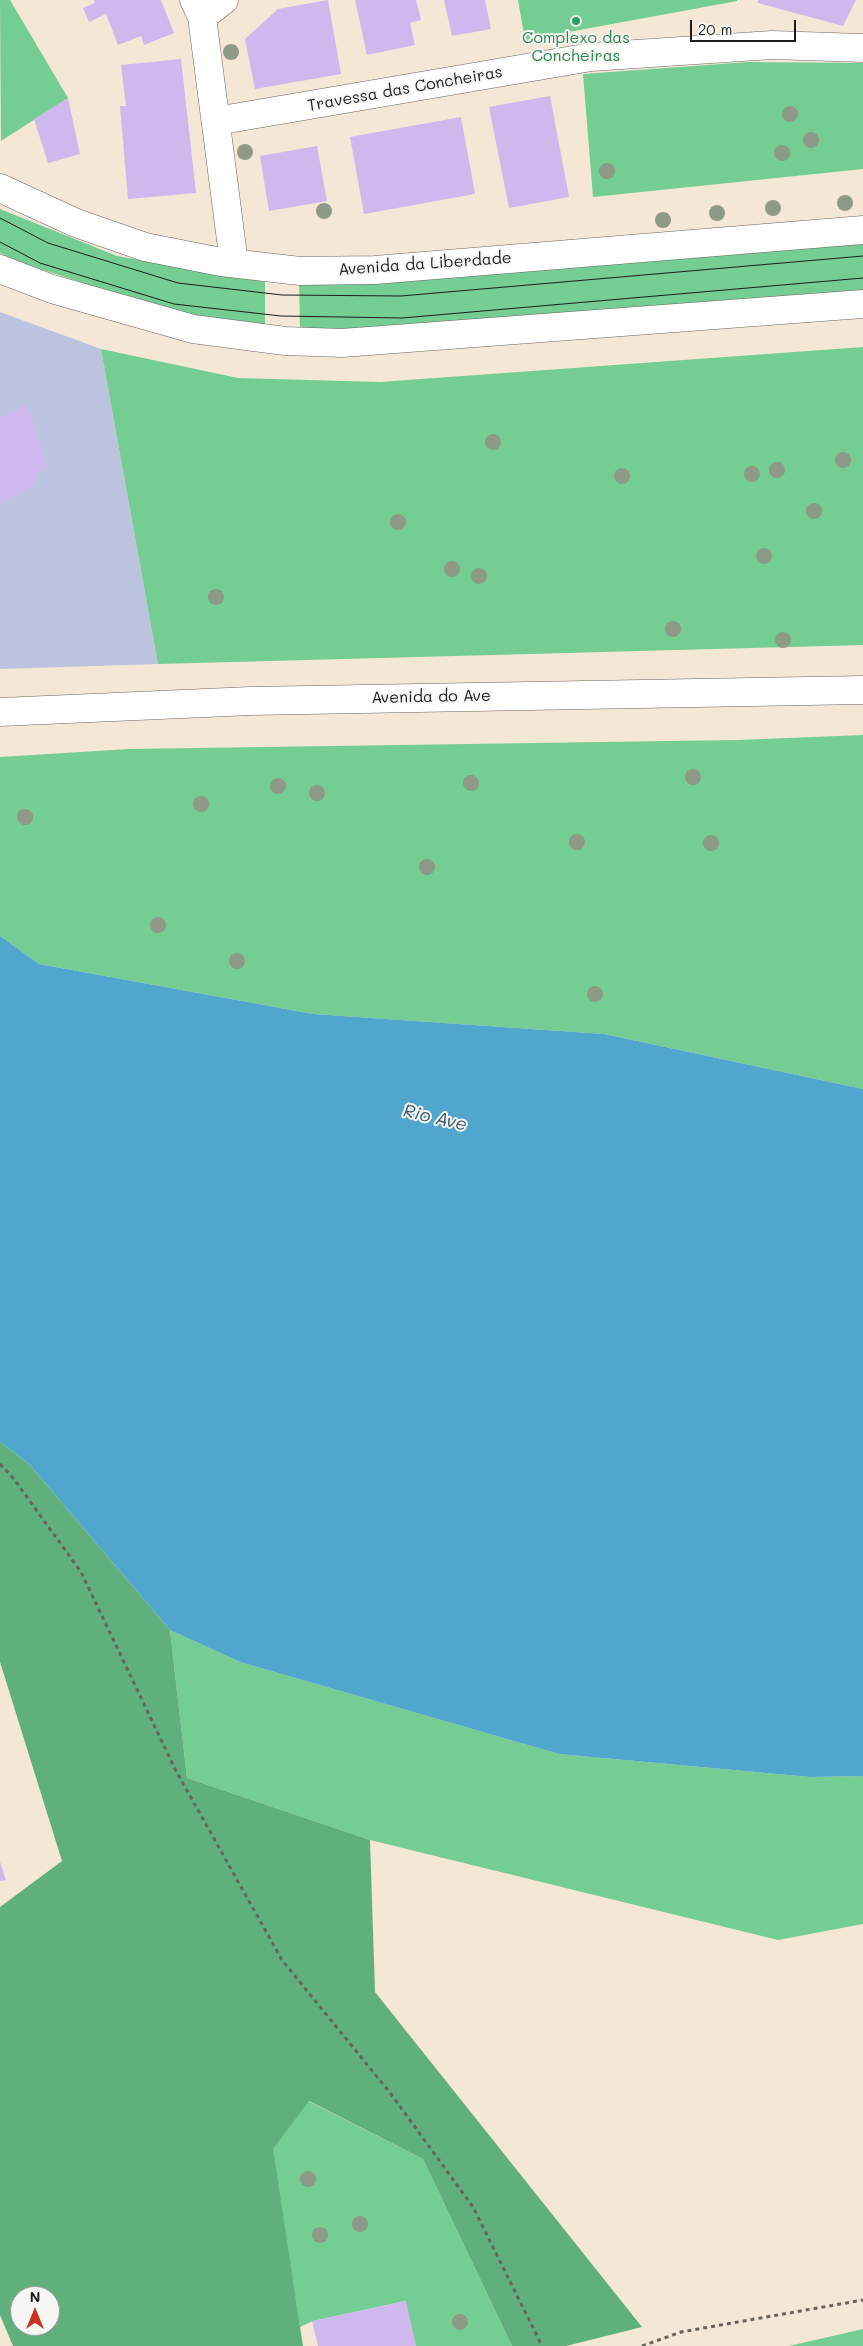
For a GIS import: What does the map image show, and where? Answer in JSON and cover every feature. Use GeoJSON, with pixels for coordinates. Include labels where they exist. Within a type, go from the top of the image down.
{"type":"FeatureCollection","features":[{"type":"Feature","properties":{"kind":"street"},"geometry":{"type":"LineString","coordinates":[[224,0],[198,8],[216,121],[234,263]]}},
{"type":"Feature","properties":{"kind":"street","name":"Travessa das Concheiras"},"geometry":{"type":"LineString","coordinates":[[216,121],[590,57],[772,45],[863,48]]}},
{"type":"Feature","properties":{"kind":"street","name":"Avenida da Liberdade"},"geometry":{"type":"LineString","coordinates":[[0,188],[76,223],[146,247],[234,263],[300,271],[375,270],[863,230]]}},
{"type":"Feature","properties":{"kind":"street"},"geometry":{"type":"LineString","coordinates":[[0,269],[61,292],[192,329],[285,340],[342,344],[863,304]]}},
{"type":"Feature","properties":{"kind":"street","name":"Avenida do Ave"},"geometry":{"type":"LineString","coordinates":[[0,712],[251,701],[863,690]]}},
{"type":"Feature","properties":{"kind":"path"},"geometry":{"type":"LineString","coordinates":[[0,1464],[14,1479],[81,1572],[175,1769],[282,1960],[391,2094],[473,2207],[542,2346]]}},
{"type":"Feature","properties":{"kind":"path"},"geometry":{"type":"LineString","coordinates":[[642,2346],[681,2332],[863,2300]]}},
{"type":"Feature","properties":{"kind":"shaded area"},"geometry":{"type":"Polygon","coordinates":[[[0,312],[101,349],[158,664],[0,669],[0,312]]]}},
{"type":"Feature","properties":{"kind":"green space"},"geometry":{"type":"Polygon","coordinates":[[[0,0],[10,0],[68,98],[1,141],[0,0]]]}},
{"type":"Feature","properties":{"kind":"green space","name":"Complexo das Concheiras"},"geometry":{"type":"Polygon","coordinates":[[[518,0],[737,0],[737,1],[525,40],[518,0]]]}},
{"type":"Feature","properties":{"kind":"green space"},"geometry":{"type":"Polygon","coordinates":[[[749,62],[863,63],[863,169],[593,197],[583,74],[749,62]]]}},
{"type":"Feature","properties":{"kind":"green space"},"geometry":{"type":"Polygon","coordinates":[[[0,209],[117,256],[265,282],[265,325],[176,313],[22,263],[0,253],[0,209]]]}},
{"type":"Feature","properties":{"kind":"green space"},"geometry":{"type":"Polygon","coordinates":[[[863,240],[863,296],[300,332],[299,279],[863,240]]]}},
{"type":"Feature","properties":{"kind":"green space"},"geometry":{"type":"Polygon","coordinates":[[[863,347],[863,645],[158,664],[101,349],[238,378],[380,382],[863,347]]]}},
{"type":"Feature","properties":{"kind":"green space"},"geometry":{"type":"Polygon","coordinates":[[[863,735],[863,1089],[604,1034],[313,1014],[39,964],[0,936],[0,757],[129,749],[738,740],[863,735]]]}},
{"type":"Feature","properties":{"kind":"green space"},"geometry":{"type":"Polygon","coordinates":[[[0,1442],[29,1464],[170,1630],[187,1778],[370,1840],[375,1992],[642,2327],[566,2346],[512,2346],[423,2159],[309,2101],[273,2149],[303,2346],[13,2346],[0,2315],[0,1907],[62,1861],[0,1662],[0,1442]]]}},
{"type":"Feature","properties":{"kind":"green space"},"geometry":{"type":"Polygon","coordinates":[[[170,1630],[240,1662],[559,1754],[810,1777],[863,1776],[863,1924],[778,1940],[370,1840],[187,1778],[170,1630]]]}},
{"type":"Feature","properties":{"kind":"green space"},"geometry":{"type":"Polygon","coordinates":[[[308,2101],[423,2159],[512,2346],[416,2346],[405,2301],[313,2321],[300,2327],[272,2149],[308,2101]]]}},
{"type":"Feature","properties":{"kind":"green space"},"geometry":{"type":"Polygon","coordinates":[[[863,2329],[863,2346],[789,2346],[863,2329]]]}},
{"type":"Feature","properties":{"kind":"water","name":"Rio Ave"},"geometry":{"type":"Polygon","coordinates":[[[0,936],[39,964],[313,1014],[604,1034],[863,1089],[863,1776],[810,1777],[559,1754],[240,1662],[170,1630],[29,1464],[0,1442],[0,936]]]}},
{"type":"Feature","properties":{"kind":"building"},"geometry":{"type":"Polygon","coordinates":[[[94,0],[161,0],[174,33],[144,45],[141,36],[118,45],[106,14],[89,22],[83,8],[95,3],[94,0]]]}},
{"type":"Feature","properties":{"kind":"building"},"geometry":{"type":"Polygon","coordinates":[[[328,0],[341,74],[255,89],[245,39],[278,9],[328,0]]]}},
{"type":"Feature","properties":{"kind":"building"},"geometry":{"type":"Polygon","coordinates":[[[355,0],[416,0],[421,20],[410,23],[415,45],[367,55],[355,0]]]}},
{"type":"Feature","properties":{"kind":"building"},"geometry":{"type":"Polygon","coordinates":[[[444,0],[485,0],[491,29],[452,36],[444,0]]]}},
{"type":"Feature","properties":{"kind":"building"},"geometry":{"type":"Polygon","coordinates":[[[758,0],[856,0],[843,26],[758,3],[758,0]]]}},
{"type":"Feature","properties":{"kind":"building"},"geometry":{"type":"Polygon","coordinates":[[[181,59],[196,193],[128,199],[120,106],[126,106],[121,65],[181,59]]]}},
{"type":"Feature","properties":{"kind":"building"},"geometry":{"type":"Polygon","coordinates":[[[550,96],[569,197],[509,208],[489,107],[550,96]]]}},
{"type":"Feature","properties":{"kind":"building"},"geometry":{"type":"Polygon","coordinates":[[[68,98],[80,154],[48,163],[34,119],[68,98]]]}},
{"type":"Feature","properties":{"kind":"building"},"geometry":{"type":"Polygon","coordinates":[[[461,117],[475,194],[364,214],[350,137],[461,117]]]}},
{"type":"Feature","properties":{"kind":"building"},"geometry":{"type":"Polygon","coordinates":[[[317,146],[327,201],[269,211],[260,156],[317,146]]]}},
{"type":"Feature","properties":{"kind":"building"},"geometry":{"type":"Polygon","coordinates":[[[27,405],[48,467],[37,473],[34,486],[0,504],[0,417],[27,405]]]}},
{"type":"Feature","properties":{"kind":"building"},"geometry":{"type":"Polygon","coordinates":[[[0,1862],[6,1880],[0,1881],[0,1862]]]}},
{"type":"Feature","properties":{"kind":"building"},"geometry":{"type":"Polygon","coordinates":[[[406,2301],[416,2346],[318,2346],[312,2321],[406,2301]]]}},
{"type":"Feature","properties":{"kind":"tram line"},"geometry":{"type":"LineString","coordinates":[[0,218],[48,243],[178,283],[282,295],[401,296],[863,256]]}},
{"type":"Feature","properties":{"kind":"tram line"},"geometry":{"type":"LineString","coordinates":[[0,242],[40,263],[174,304],[281,316],[402,318],[863,278]]}},
{"type":"Feature","properties":{"kind":"place","name":"Complexo das Concheiras"},"geometry":{"type":"Point","coordinates":[576,21]}}]}
